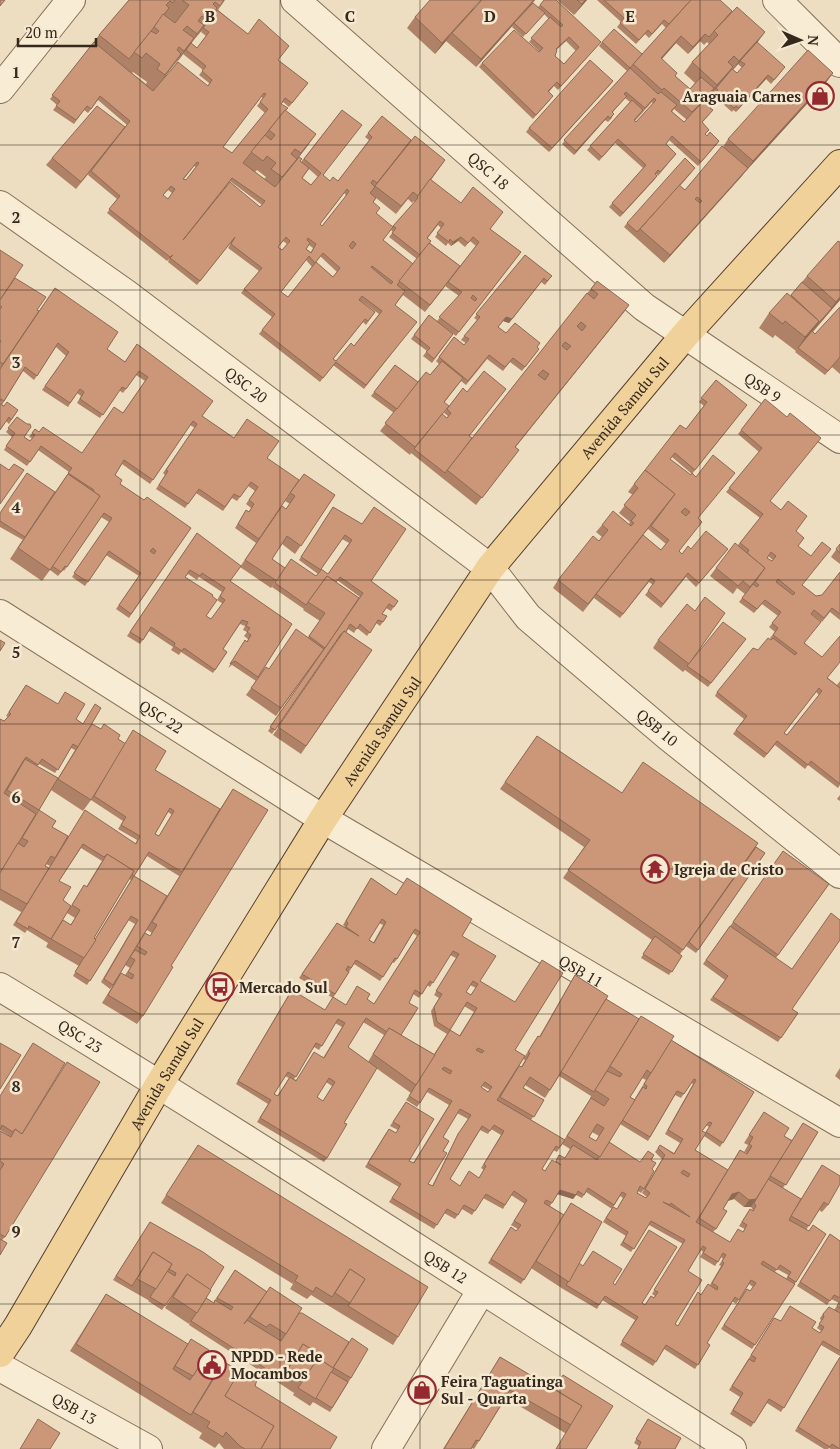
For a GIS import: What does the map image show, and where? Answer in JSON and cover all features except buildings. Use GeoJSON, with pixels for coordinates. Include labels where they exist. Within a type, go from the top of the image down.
{"type":"FeatureCollection","features":[{"type":"Feature","properties":{"kind":"main road","name":"Avenida Samdu Sul"},"geometry":{"type":"LineString","coordinates":[[0,1353],[18,1326],[160,1084],[323,819],[490,568],[685,335],[840,164]]}},
{"type":"Feature","properties":{"kind":"street"},"geometry":{"type":"LineString","coordinates":[[0,89],[70,0]]}},
{"type":"Feature","properties":{"kind":"street","name":"QSC 18"},"geometry":{"type":"LineString","coordinates":[[296,0],[608,276],[644,307],[685,335]]}},
{"type":"Feature","properties":{"kind":"street"},"geometry":{"type":"LineString","coordinates":[[777,0],[840,63]]}},
{"type":"Feature","properties":{"kind":"street","name":"QSC 20"},"geometry":{"type":"LineString","coordinates":[[0,205],[125,292],[490,568]]}},
{"type":"Feature","properties":{"kind":"street","name":"QSB 9"},"geometry":{"type":"LineString","coordinates":[[685,335],[840,439]]}},
{"type":"Feature","properties":{"kind":"street","name":"QSB 10"},"geometry":{"type":"LineString","coordinates":[[490,568],[528,617],[669,737],[840,874]]}},
{"type":"Feature","properties":{"kind":"street","name":"QSC 22"},"geometry":{"type":"LineString","coordinates":[[0,614],[323,819]]}},
{"type":"Feature","properties":{"kind":"street","name":"QSB 11"},"geometry":{"type":"LineString","coordinates":[[323,819],[840,1123]]}},
{"type":"Feature","properties":{"kind":"street","name":"QSC 23"},"geometry":{"type":"LineString","coordinates":[[0,987],[160,1084]]}},
{"type":"Feature","properties":{"kind":"street","name":"QSB 12"},"geometry":{"type":"LineString","coordinates":[[160,1084],[481,1291],[732,1449]]}},
{"type":"Feature","properties":{"kind":"street"},"geometry":{"type":"LineString","coordinates":[[386,1449],[481,1291]]}},
{"type":"Feature","properties":{"kind":"street","name":"QSB 13"},"geometry":{"type":"LineString","coordinates":[[0,1367],[148,1449]]}},
{"type":"Feature","properties":{"kind":"place","name":"Araguaia Carnes"},"geometry":{"type":"Point","coordinates":[820,96]}},
{"type":"Feature","properties":{"kind":"place","name":"Igreja de Cristo"},"geometry":{"type":"Point","coordinates":[655,869]}},
{"type":"Feature","properties":{"kind":"place","name":"Mercado Sul"},"geometry":{"type":"Point","coordinates":[220,987]}},
{"type":"Feature","properties":{"kind":"place","name":"NPDD - Rede Mocambos"},"geometry":{"type":"Point","coordinates":[212,1365]}},
{"type":"Feature","properties":{"kind":"place","name":"Feira Taguatinga Sul - Quarta"},"geometry":{"type":"Point","coordinates":[422,1390]}}]}
